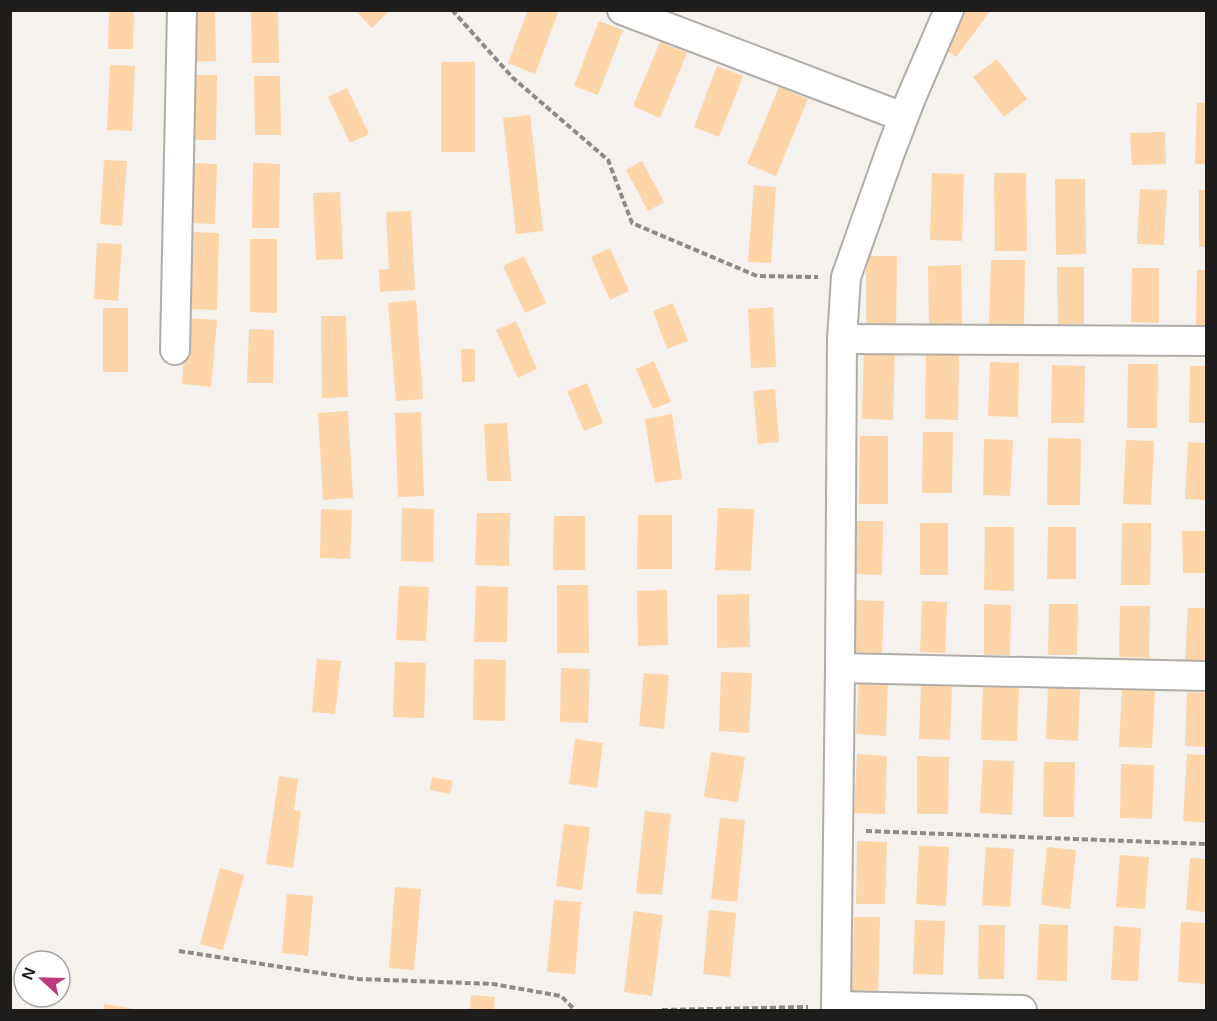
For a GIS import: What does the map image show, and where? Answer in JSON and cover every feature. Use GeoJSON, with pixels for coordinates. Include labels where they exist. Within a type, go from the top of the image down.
{"type":"FeatureCollection","features":[{"type":"Feature","properties":{"kind":"street"},"geometry":{"type":"LineString","coordinates":[[175,350],[182,10]]}},
{"type":"Feature","properties":{"kind":"street"},"geometry":{"type":"LineString","coordinates":[[622,10],[903,117]]}},
{"type":"Feature","properties":{"kind":"street"},"geometry":{"type":"LineString","coordinates":[[949,10],[903,117],[846,278],[842,339],[836,1008],[1022,1011]]}},
{"type":"Feature","properties":{"kind":"street"},"geometry":{"type":"LineString","coordinates":[[842,339],[1206,341]]}},
{"type":"Feature","properties":{"kind":"street"},"geometry":{"type":"LineString","coordinates":[[840,668],[1206,676]]}},
{"type":"Feature","properties":{"kind":"path"},"geometry":{"type":"LineString","coordinates":[[452,10],[513,78],[608,160],[632,223],[757,276],[846,278]]}},
{"type":"Feature","properties":{"kind":"path"},"geometry":{"type":"LineString","coordinates":[[838,830],[1206,844]]}},
{"type":"Feature","properties":{"kind":"path"},"geometry":{"type":"LineString","coordinates":[[179,951],[358,979],[493,984],[561,996],[575,1011]]}},
{"type":"Feature","properties":{"kind":"path"},"geometry":{"type":"LineString","coordinates":[[662,1011],[836,1008]]}},
{"type":"Feature","properties":{"kind":"building"},"geometry":{"type":"Polygon","coordinates":[[[109,10],[134,10],[133,49],[108,49],[109,10]]]}},
{"type":"Feature","properties":{"kind":"building"},"geometry":{"type":"Polygon","coordinates":[[[193,10],[215,10],[216,61],[194,62],[193,10]]]}},
{"type":"Feature","properties":{"kind":"building"},"geometry":{"type":"Polygon","coordinates":[[[251,10],[278,10],[279,63],[252,63],[251,10]]]}},
{"type":"Feature","properties":{"kind":"building"},"geometry":{"type":"Polygon","coordinates":[[[355,10],[390,10],[372,28],[355,10]]]}},
{"type":"Feature","properties":{"kind":"building"},"geometry":{"type":"Polygon","coordinates":[[[528,10],[559,10],[535,74],[508,63],[528,10]]]}},
{"type":"Feature","properties":{"kind":"building"},"geometry":{"type":"Polygon","coordinates":[[[962,10],[991,10],[956,57],[937,43],[962,10]]]}},
{"type":"Feature","properties":{"kind":"building"},"geometry":{"type":"Polygon","coordinates":[[[599,21],[623,30],[598,95],[574,86],[599,21]]]}},
{"type":"Feature","properties":{"kind":"building"},"geometry":{"type":"Polygon","coordinates":[[[660,42],[687,53],[660,118],[633,106],[660,42]]]}},
{"type":"Feature","properties":{"kind":"building"},"geometry":{"type":"Polygon","coordinates":[[[997,59],[1027,99],[1004,117],[973,77],[997,59]]]}},
{"type":"Feature","properties":{"kind":"building"},"geometry":{"type":"Polygon","coordinates":[[[441,62],[475,62],[475,152],[441,152],[441,62]]]}},
{"type":"Feature","properties":{"kind":"building"},"geometry":{"type":"Polygon","coordinates":[[[110,65],[135,66],[132,131],[107,130],[110,65]]]}},
{"type":"Feature","properties":{"kind":"building"},"geometry":{"type":"Polygon","coordinates":[[[717,66],[743,76],[719,137],[694,127],[717,66]]]}},
{"type":"Feature","properties":{"kind":"building"},"geometry":{"type":"Polygon","coordinates":[[[193,75],[217,75],[216,140],[193,140],[193,75]]]}},
{"type":"Feature","properties":{"kind":"building"},"geometry":{"type":"Polygon","coordinates":[[[254,76],[280,76],[281,135],[255,135],[254,76]]]}},
{"type":"Feature","properties":{"kind":"building"},"geometry":{"type":"Polygon","coordinates":[[[779,87],[808,99],[776,176],[747,164],[779,87]]]}},
{"type":"Feature","properties":{"kind":"building"},"geometry":{"type":"Polygon","coordinates":[[[347,88],[369,134],[350,143],[328,97],[347,88]]]}},
{"type":"Feature","properties":{"kind":"building"},"geometry":{"type":"Polygon","coordinates":[[[1197,103],[1206,103],[1206,164],[1195,164],[1197,103]]]}},
{"type":"Feature","properties":{"kind":"building"},"geometry":{"type":"Polygon","coordinates":[[[530,115],[543,231],[516,234],[503,118],[530,115]]]}},
{"type":"Feature","properties":{"kind":"building"},"geometry":{"type":"Polygon","coordinates":[[[1165,132],[1166,164],[1132,165],[1130,133],[1165,132]]]}},
{"type":"Feature","properties":{"kind":"building"},"geometry":{"type":"Polygon","coordinates":[[[104,160],[127,161],[122,226],[100,224],[104,160]]]}},
{"type":"Feature","properties":{"kind":"building"},"geometry":{"type":"Polygon","coordinates":[[[642,161],[664,202],[648,211],[626,170],[642,161]]]}},
{"type":"Feature","properties":{"kind":"building"},"geometry":{"type":"Polygon","coordinates":[[[192,163],[217,164],[215,224],[190,223],[192,163]]]}},
{"type":"Feature","properties":{"kind":"building"},"geometry":{"type":"Polygon","coordinates":[[[253,163],[280,164],[279,228],[252,228],[253,163]]]}},
{"type":"Feature","properties":{"kind":"building"},"geometry":{"type":"Polygon","coordinates":[[[932,173],[964,174],[962,241],[930,240],[932,173]]]}},
{"type":"Feature","properties":{"kind":"building"},"geometry":{"type":"Polygon","coordinates":[[[994,173],[1026,173],[1027,251],[995,251],[994,173]]]}},
{"type":"Feature","properties":{"kind":"building"},"geometry":{"type":"Polygon","coordinates":[[[1055,179],[1085,179],[1086,254],[1056,255],[1055,179]]]}},
{"type":"Feature","properties":{"kind":"building"},"geometry":{"type":"Polygon","coordinates":[[[754,185],[776,187],[771,263],[748,262],[754,185]]]}},
{"type":"Feature","properties":{"kind":"building"},"geometry":{"type":"Polygon","coordinates":[[[1140,189],[1167,190],[1164,245],[1137,244],[1140,189]]]}},
{"type":"Feature","properties":{"kind":"building"},"geometry":{"type":"Polygon","coordinates":[[[1199,190],[1206,190],[1206,247],[1199,247],[1199,190]]]}},
{"type":"Feature","properties":{"kind":"building"},"geometry":{"type":"Polygon","coordinates":[[[340,192],[343,259],[316,260],[313,193],[340,192]]]}},
{"type":"Feature","properties":{"kind":"building"},"geometry":{"type":"Polygon","coordinates":[[[411,211],[415,290],[380,292],[379,270],[389,269],[386,212],[411,211]]]}},
{"type":"Feature","properties":{"kind":"building"},"geometry":{"type":"Polygon","coordinates":[[[191,232],[219,233],[217,310],[189,309],[191,232]]]}},
{"type":"Feature","properties":{"kind":"building"},"geometry":{"type":"Polygon","coordinates":[[[250,239],[277,239],[277,313],[250,312],[250,239]]]}},
{"type":"Feature","properties":{"kind":"building"},"geometry":{"type":"Polygon","coordinates":[[[97,243],[122,244],[118,301],[94,299],[97,243]]]}},
{"type":"Feature","properties":{"kind":"building"},"geometry":{"type":"Polygon","coordinates":[[[610,248],[629,291],[610,300],[591,257],[610,248]]]}},
{"type":"Feature","properties":{"kind":"building"},"geometry":{"type":"Polygon","coordinates":[[[524,256],[546,303],[525,313],[503,266],[524,256]]]}},
{"type":"Feature","properties":{"kind":"building"},"geometry":{"type":"Polygon","coordinates":[[[866,256],[897,256],[896,330],[866,330],[866,256]]]}},
{"type":"Feature","properties":{"kind":"building"},"geometry":{"type":"Polygon","coordinates":[[[991,260],[1025,260],[1024,325],[989,324],[991,260]]]}},
{"type":"Feature","properties":{"kind":"building"},"geometry":{"type":"Polygon","coordinates":[[[961,265],[962,325],[929,326],[928,266],[961,265]]]}},
{"type":"Feature","properties":{"kind":"building"},"geometry":{"type":"Polygon","coordinates":[[[1057,267],[1084,267],[1084,324],[1058,324],[1057,267]]]}},
{"type":"Feature","properties":{"kind":"building"},"geometry":{"type":"Polygon","coordinates":[[[1132,268],[1159,268],[1159,323],[1131,322],[1132,268]]]}},
{"type":"Feature","properties":{"kind":"building"},"geometry":{"type":"Polygon","coordinates":[[[1197,270],[1206,270],[1206,325],[1196,325],[1197,270]]]}},
{"type":"Feature","properties":{"kind":"building"},"geometry":{"type":"Polygon","coordinates":[[[416,300],[423,399],[396,401],[388,303],[416,300]]]}},
{"type":"Feature","properties":{"kind":"building"},"geometry":{"type":"Polygon","coordinates":[[[673,303],[688,341],[667,349],[653,311],[673,303]]]}},
{"type":"Feature","properties":{"kind":"building"},"geometry":{"type":"Polygon","coordinates":[[[773,307],[776,367],[751,368],[748,309],[773,307]]]}},
{"type":"Feature","properties":{"kind":"building"},"geometry":{"type":"Polygon","coordinates":[[[103,308],[128,308],[128,372],[103,372],[103,308]]]}},
{"type":"Feature","properties":{"kind":"building"},"geometry":{"type":"Polygon","coordinates":[[[321,316],[346,316],[348,397],[322,398],[321,316]]]}},
{"type":"Feature","properties":{"kind":"building"},"geometry":{"type":"Polygon","coordinates":[[[187,318],[217,320],[211,387],[182,384],[187,318]]]}},
{"type":"Feature","properties":{"kind":"building"},"geometry":{"type":"Polygon","coordinates":[[[516,321],[537,369],[518,378],[496,330],[516,321]]]}},
{"type":"Feature","properties":{"kind":"building"},"geometry":{"type":"Polygon","coordinates":[[[249,329],[274,330],[273,383],[247,383],[249,329]]]}},
{"type":"Feature","properties":{"kind":"building"},"geometry":{"type":"Polygon","coordinates":[[[864,346],[895,346],[893,420],[862,419],[864,346]]]}},
{"type":"Feature","properties":{"kind":"building"},"geometry":{"type":"Polygon","coordinates":[[[461,349],[475,349],[475,382],[462,382],[461,349]]]}},
{"type":"Feature","properties":{"kind":"building"},"geometry":{"type":"Polygon","coordinates":[[[926,350],[959,351],[958,420],[925,419],[926,350]]]}},
{"type":"Feature","properties":{"kind":"building"},"geometry":{"type":"Polygon","coordinates":[[[654,361],[671,402],[653,409],[636,369],[654,361]]]}},
{"type":"Feature","properties":{"kind":"building"},"geometry":{"type":"Polygon","coordinates":[[[990,362],[1019,363],[1018,417],[988,416],[990,362]]]}},
{"type":"Feature","properties":{"kind":"building"},"geometry":{"type":"Polygon","coordinates":[[[1128,364],[1158,364],[1157,428],[1127,428],[1128,364]]]}},
{"type":"Feature","properties":{"kind":"building"},"geometry":{"type":"Polygon","coordinates":[[[1052,365],[1085,366],[1084,423],[1051,423],[1052,365]]]}},
{"type":"Feature","properties":{"kind":"building"},"geometry":{"type":"Polygon","coordinates":[[[1190,366],[1206,366],[1206,423],[1189,423],[1190,366]]]}},
{"type":"Feature","properties":{"kind":"building"},"geometry":{"type":"Polygon","coordinates":[[[587,383],[603,423],[584,431],[567,391],[587,383]]]}},
{"type":"Feature","properties":{"kind":"building"},"geometry":{"type":"Polygon","coordinates":[[[775,389],[779,442],[758,444],[753,391],[775,389]]]}},
{"type":"Feature","properties":{"kind":"building"},"geometry":{"type":"Polygon","coordinates":[[[348,411],[353,498],[323,500],[318,413],[348,411]]]}},
{"type":"Feature","properties":{"kind":"building"},"geometry":{"type":"Polygon","coordinates":[[[421,412],[424,496],[398,497],[395,413],[421,412]]]}},
{"type":"Feature","properties":{"kind":"building"},"geometry":{"type":"Polygon","coordinates":[[[672,414],[682,479],[655,483],[645,419],[672,414]]]}},
{"type":"Feature","properties":{"kind":"building"},"geometry":{"type":"Polygon","coordinates":[[[507,423],[511,481],[487,481],[484,424],[507,423]]]}},
{"type":"Feature","properties":{"kind":"building"},"geometry":{"type":"Polygon","coordinates":[[[923,432],[953,432],[952,493],[922,493],[923,432]]]}},
{"type":"Feature","properties":{"kind":"building"},"geometry":{"type":"Polygon","coordinates":[[[860,436],[888,436],[888,504],[859,504],[860,436]]]}},
{"type":"Feature","properties":{"kind":"building"},"geometry":{"type":"Polygon","coordinates":[[[1048,438],[1081,439],[1080,505],[1047,505],[1048,438]]]}},
{"type":"Feature","properties":{"kind":"building"},"geometry":{"type":"Polygon","coordinates":[[[984,439],[1013,440],[1010,496],[983,495],[984,439]]]}},
{"type":"Feature","properties":{"kind":"building"},"geometry":{"type":"Polygon","coordinates":[[[1126,440],[1154,441],[1151,505],[1123,504],[1126,440]]]}},
{"type":"Feature","properties":{"kind":"building"},"geometry":{"type":"Polygon","coordinates":[[[1188,442],[1206,443],[1206,500],[1185,499],[1188,442]]]}},
{"type":"Feature","properties":{"kind":"building"},"geometry":{"type":"Polygon","coordinates":[[[402,508],[434,509],[433,562],[401,561],[402,508]]]}},
{"type":"Feature","properties":{"kind":"building"},"geometry":{"type":"Polygon","coordinates":[[[718,508],[754,509],[751,571],[715,570],[718,508]]]}},
{"type":"Feature","properties":{"kind":"building"},"geometry":{"type":"Polygon","coordinates":[[[321,509],[352,510],[350,559],[320,558],[321,509]]]}},
{"type":"Feature","properties":{"kind":"building"},"geometry":{"type":"Polygon","coordinates":[[[477,513],[510,513],[509,566],[475,565],[477,513]]]}},
{"type":"Feature","properties":{"kind":"building"},"geometry":{"type":"Polygon","coordinates":[[[638,515],[672,515],[672,569],[637,569],[638,515]]]}},
{"type":"Feature","properties":{"kind":"building"},"geometry":{"type":"Polygon","coordinates":[[[554,516],[585,516],[585,570],[553,570],[554,516]]]}},
{"type":"Feature","properties":{"kind":"building"},"geometry":{"type":"Polygon","coordinates":[[[855,521],[883,521],[882,575],[853,574],[855,521]]]}},
{"type":"Feature","properties":{"kind":"building"},"geometry":{"type":"Polygon","coordinates":[[[920,523],[948,523],[948,575],[920,575],[920,523]]]}},
{"type":"Feature","properties":{"kind":"building"},"geometry":{"type":"Polygon","coordinates":[[[1122,523],[1151,523],[1150,585],[1121,585],[1122,523]]]}},
{"type":"Feature","properties":{"kind":"building"},"geometry":{"type":"Polygon","coordinates":[[[985,527],[1014,527],[1014,591],[984,590],[985,527]]]}},
{"type":"Feature","properties":{"kind":"building"},"geometry":{"type":"Polygon","coordinates":[[[1048,527],[1076,527],[1076,579],[1047,579],[1048,527]]]}},
{"type":"Feature","properties":{"kind":"building"},"geometry":{"type":"Polygon","coordinates":[[[1182,531],[1206,531],[1206,573],[1183,573],[1182,531]]]}},
{"type":"Feature","properties":{"kind":"building"},"geometry":{"type":"Polygon","coordinates":[[[557,585],[588,585],[589,653],[557,653],[557,585]]]}},
{"type":"Feature","properties":{"kind":"building"},"geometry":{"type":"Polygon","coordinates":[[[399,586],[429,587],[426,641],[396,640],[399,586]]]}},
{"type":"Feature","properties":{"kind":"building"},"geometry":{"type":"Polygon","coordinates":[[[476,586],[508,587],[507,642],[474,642],[476,586]]]}},
{"type":"Feature","properties":{"kind":"building"},"geometry":{"type":"Polygon","coordinates":[[[667,590],[668,645],[638,646],[637,591],[667,590]]]}},
{"type":"Feature","properties":{"kind":"building"},"geometry":{"type":"Polygon","coordinates":[[[749,594],[750,647],[717,648],[717,595],[749,594]]]}},
{"type":"Feature","properties":{"kind":"building"},"geometry":{"type":"Polygon","coordinates":[[[854,600],[884,601],[882,653],[852,652],[854,600]]]}},
{"type":"Feature","properties":{"kind":"building"},"geometry":{"type":"Polygon","coordinates":[[[922,601],[947,602],[945,653],[920,652],[922,601]]]}},
{"type":"Feature","properties":{"kind":"building"},"geometry":{"type":"Polygon","coordinates":[[[984,604],[1011,605],[1010,655],[984,655],[984,604]]]}},
{"type":"Feature","properties":{"kind":"building"},"geometry":{"type":"Polygon","coordinates":[[[1049,604],[1078,604],[1077,655],[1048,655],[1049,604]]]}},
{"type":"Feature","properties":{"kind":"building"},"geometry":{"type":"Polygon","coordinates":[[[1120,606],[1150,606],[1149,658],[1119,657],[1120,606]]]}},
{"type":"Feature","properties":{"kind":"building"},"geometry":{"type":"Polygon","coordinates":[[[1188,608],[1206,608],[1206,662],[1185,661],[1188,608]]]}},
{"type":"Feature","properties":{"kind":"building"},"geometry":{"type":"Polygon","coordinates":[[[317,659],[341,661],[335,714],[312,712],[317,659]]]}},
{"type":"Feature","properties":{"kind":"building"},"geometry":{"type":"Polygon","coordinates":[[[474,659],[506,660],[505,721],[473,720],[474,659]]]}},
{"type":"Feature","properties":{"kind":"building"},"geometry":{"type":"Polygon","coordinates":[[[395,662],[426,663],[424,718],[393,717],[395,662]]]}},
{"type":"Feature","properties":{"kind":"building"},"geometry":{"type":"Polygon","coordinates":[[[561,668],[590,669],[588,723],[560,722],[561,668]]]}},
{"type":"Feature","properties":{"kind":"building"},"geometry":{"type":"Polygon","coordinates":[[[721,672],[752,673],[749,733],[719,731],[721,672]]]}},
{"type":"Feature","properties":{"kind":"building"},"geometry":{"type":"Polygon","coordinates":[[[644,673],[669,675],[664,729],[639,726],[644,673]]]}},
{"type":"Feature","properties":{"kind":"building"},"geometry":{"type":"Polygon","coordinates":[[[859,680],[888,682],[886,736],[856,734],[859,680]]]}},
{"type":"Feature","properties":{"kind":"building"},"geometry":{"type":"Polygon","coordinates":[[[921,684],[952,685],[950,740],[919,739],[921,684]]]}},
{"type":"Feature","properties":{"kind":"building"},"geometry":{"type":"Polygon","coordinates":[[[983,684],[1019,685],[1017,741],[981,740],[983,684]]]}},
{"type":"Feature","properties":{"kind":"building"},"geometry":{"type":"Polygon","coordinates":[[[1048,686],[1080,687],[1078,741],[1046,739],[1048,686]]]}},
{"type":"Feature","properties":{"kind":"building"},"geometry":{"type":"Polygon","coordinates":[[[1122,689],[1155,690],[1152,748],[1119,747],[1122,689]]]}},
{"type":"Feature","properties":{"kind":"building"},"geometry":{"type":"Polygon","coordinates":[[[1187,692],[1206,693],[1206,747],[1185,746],[1187,692]]]}},
{"type":"Feature","properties":{"kind":"building"},"geometry":{"type":"Polygon","coordinates":[[[575,739],[603,743],[597,788],[569,784],[575,739]]]}},
{"type":"Feature","properties":{"kind":"building"},"geometry":{"type":"Polygon","coordinates":[[[711,752],[745,757],[738,802],[704,797],[711,752]]]}},
{"type":"Feature","properties":{"kind":"building"},"geometry":{"type":"Polygon","coordinates":[[[857,754],[887,756],[885,814],[854,813],[857,754]]]}},
{"type":"Feature","properties":{"kind":"building"},"geometry":{"type":"Polygon","coordinates":[[[1187,754],[1206,755],[1206,823],[1183,821],[1187,754]]]}},
{"type":"Feature","properties":{"kind":"building"},"geometry":{"type":"Polygon","coordinates":[[[917,756],[949,757],[948,814],[917,814],[917,756]]]}},
{"type":"Feature","properties":{"kind":"building"},"geometry":{"type":"Polygon","coordinates":[[[983,760],[1014,761],[1012,815],[980,813],[983,760]]]}},
{"type":"Feature","properties":{"kind":"building"},"geometry":{"type":"Polygon","coordinates":[[[1044,762],[1075,762],[1074,817],[1043,817],[1044,762]]]}},
{"type":"Feature","properties":{"kind":"building"},"geometry":{"type":"Polygon","coordinates":[[[1121,764],[1154,765],[1152,819],[1120,818],[1121,764]]]}},
{"type":"Feature","properties":{"kind":"building"},"geometry":{"type":"Polygon","coordinates":[[[279,776],[298,779],[294,810],[301,811],[293,868],[266,864],[279,776]]]}},
{"type":"Feature","properties":{"kind":"building"},"geometry":{"type":"Polygon","coordinates":[[[432,777],[453,781],[450,794],[430,790],[432,777]]]}},
{"type":"Feature","properties":{"kind":"building"},"geometry":{"type":"Polygon","coordinates":[[[645,811],[671,814],[662,895],[636,893],[645,811]]]}},
{"type":"Feature","properties":{"kind":"building"},"geometry":{"type":"Polygon","coordinates":[[[720,818],[745,820],[737,902],[711,899],[720,818]]]}},
{"type":"Feature","properties":{"kind":"building"},"geometry":{"type":"Polygon","coordinates":[[[564,824],[590,827],[582,890],[556,886],[564,824]]]}},
{"type":"Feature","properties":{"kind":"building"},"geometry":{"type":"Polygon","coordinates":[[[857,841],[887,842],[885,904],[856,904],[857,841]]]}},
{"type":"Feature","properties":{"kind":"building"},"geometry":{"type":"Polygon","coordinates":[[[919,846],[949,847],[946,906],[916,904],[919,846]]]}},
{"type":"Feature","properties":{"kind":"building"},"geometry":{"type":"Polygon","coordinates":[[[986,847],[1014,849],[1010,907],[982,905],[986,847]]]}},
{"type":"Feature","properties":{"kind":"building"},"geometry":{"type":"Polygon","coordinates":[[[1047,847],[1076,850],[1070,909],[1041,905],[1047,847]]]}},
{"type":"Feature","properties":{"kind":"building"},"geometry":{"type":"Polygon","coordinates":[[[1120,855],[1149,857],[1145,909],[1116,907],[1120,855]]]}},
{"type":"Feature","properties":{"kind":"building"},"geometry":{"type":"Polygon","coordinates":[[[1190,858],[1206,859],[1206,912],[1186,910],[1190,858]]]}},
{"type":"Feature","properties":{"kind":"building"},"geometry":{"type":"Polygon","coordinates":[[[220,868],[244,875],[223,950],[200,944],[220,868]]]}},
{"type":"Feature","properties":{"kind":"building"},"geometry":{"type":"Polygon","coordinates":[[[395,887],[421,889],[414,970],[389,968],[395,887]]]}},
{"type":"Feature","properties":{"kind":"building"},"geometry":{"type":"Polygon","coordinates":[[[287,894],[313,896],[308,956],[282,953],[287,894]]]}},
{"type":"Feature","properties":{"kind":"building"},"geometry":{"type":"Polygon","coordinates":[[[554,900],[581,902],[575,974],[547,972],[554,900]]]}},
{"type":"Feature","properties":{"kind":"building"},"geometry":{"type":"Polygon","coordinates":[[[709,910],[736,913],[730,977],[703,974],[709,910]]]}},
{"type":"Feature","properties":{"kind":"building"},"geometry":{"type":"Polygon","coordinates":[[[634,911],[663,915],[652,996],[624,992],[634,911]]]}},
{"type":"Feature","properties":{"kind":"building"},"geometry":{"type":"Polygon","coordinates":[[[854,917],[880,917],[878,1000],[852,1000],[854,917]]]}},
{"type":"Feature","properties":{"kind":"building"},"geometry":{"type":"Polygon","coordinates":[[[915,920],[945,921],[943,975],[913,974],[915,920]]]}},
{"type":"Feature","properties":{"kind":"building"},"geometry":{"type":"Polygon","coordinates":[[[1181,922],[1206,923],[1206,984],[1178,982],[1181,922]]]}},
{"type":"Feature","properties":{"kind":"building"},"geometry":{"type":"Polygon","coordinates":[[[1039,924],[1068,925],[1067,981],[1037,980],[1039,924]]]}},
{"type":"Feature","properties":{"kind":"building"},"geometry":{"type":"Polygon","coordinates":[[[979,925],[1005,925],[1004,979],[978,979],[979,925]]]}},
{"type":"Feature","properties":{"kind":"building"},"geometry":{"type":"Polygon","coordinates":[[[1114,926],[1141,928],[1138,981],[1111,980],[1114,926]]]}},
{"type":"Feature","properties":{"kind":"building"},"geometry":{"type":"Polygon","coordinates":[[[471,995],[495,997],[494,1010],[470,1010],[471,995]]]}},
{"type":"Feature","properties":{"kind":"building"},"geometry":{"type":"Polygon","coordinates":[[[104,1004],[130,1008],[129,1010],[103,1010],[104,1004]]]}}]}
